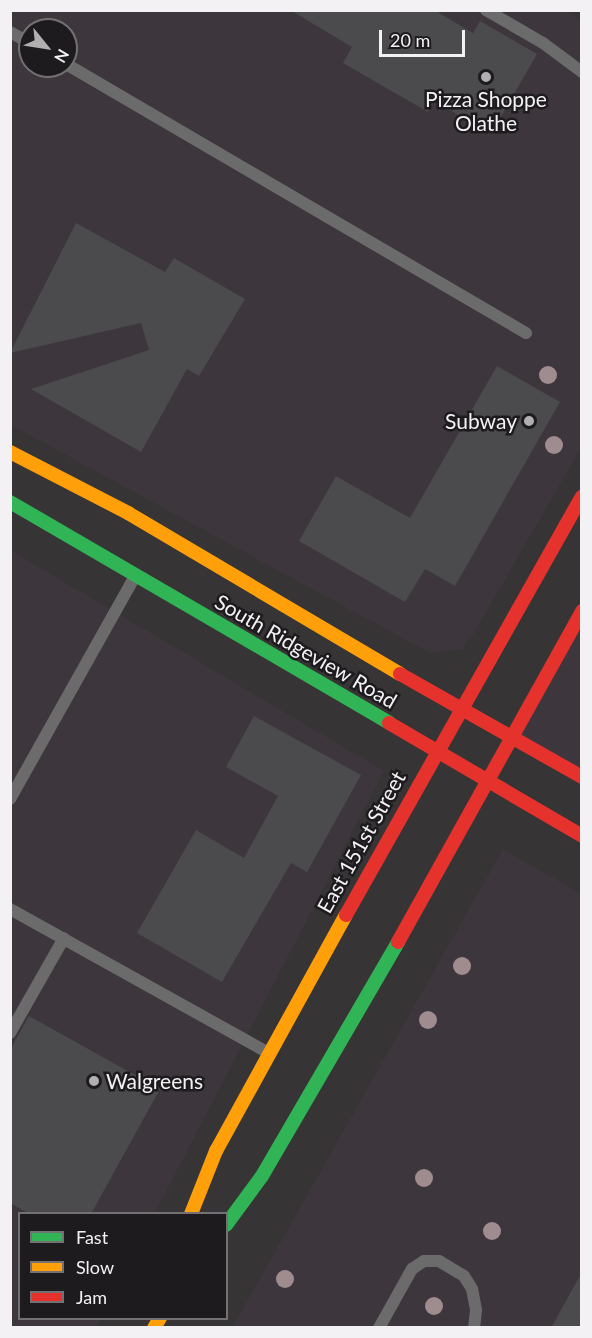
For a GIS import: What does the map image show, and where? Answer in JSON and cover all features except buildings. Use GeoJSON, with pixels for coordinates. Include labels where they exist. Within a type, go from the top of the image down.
{"type":"FeatureCollection","features":[{"type":"Feature","properties":{"kind":"main road","name":"South Ridgeview Road"},"geometry":{"type":"LineString","coordinates":[[10,452],[128,513],[459,709],[582,777]]}},
{"type":"Feature","properties":{"kind":"main road","name":"East 151st Street"},"geometry":{"type":"LineString","coordinates":[[192,1212],[216,1151],[436,750],[582,497]]}},
{"type":"Feature","properties":{"kind":"main road","name":"South Ridgeview Road"},"geometry":{"type":"LineString","coordinates":[[10,502],[582,836]]}},
{"type":"Feature","properties":{"kind":"main road"},"geometry":{"type":"LineString","coordinates":[[228,1222],[262,1176],[339,1048],[582,611]]}},
{"type":"Feature","properties":{"kind":"lane"},"geometry":{"type":"LineString","coordinates":[[486,10],[543,43],[582,72]]}},
{"type":"Feature","properties":{"kind":"lane"},"geometry":{"type":"LineString","coordinates":[[78,71],[526,333]]}},
{"type":"Feature","properties":{"kind":"lane"},"geometry":{"type":"LineString","coordinates":[[10,799],[136,575]]}},
{"type":"Feature","properties":{"kind":"lane"},"geometry":{"type":"LineString","coordinates":[[10,909],[270,1053]]}},
{"type":"Feature","properties":{"kind":"lane"},"geometry":{"type":"LineString","coordinates":[[10,1033],[64,938]]}},
{"type":"Feature","properties":{"kind":"lane"},"geometry":{"type":"LineString","coordinates":[[378,1328],[412,1269],[432,1261],[454,1267],[464,1276],[472,1289],[476,1310],[474,1328]]}},
{"type":"Feature","properties":{"kind":"shaded area"},"geometry":{"type":"Polygon","coordinates":[[[566,10],[581,20],[581,448],[471,638],[461,649],[430,653],[11,425],[10,11],[566,10]]]}},
{"type":"Feature","properties":{"kind":"shaded area"},"geometry":{"type":"Polygon","coordinates":[[[10,550],[384,771],[156,1212],[18,1212],[18,1320],[100,1320],[96,1327],[11,1327],[10,550]]]}},
{"type":"Feature","properties":{"kind":"shaded area"},"geometry":{"type":"Polygon","coordinates":[[[581,611],[581,777],[511,738],[581,611]]]}},
{"type":"Feature","properties":{"kind":"shaded area"},"geometry":{"type":"Polygon","coordinates":[[[503,849],[581,894],[581,1327],[232,1328],[503,849]]]}},
{"type":"Feature","properties":{"kind":"traffic: fast"},"geometry":{"type":"LineString","coordinates":[[10,502],[389,723]]}},
{"type":"Feature","properties":{"kind":"traffic: fast"},"geometry":{"type":"LineString","coordinates":[[228,1222],[262,1176],[398,942]]}},
{"type":"Feature","properties":{"kind":"traffic: slow"},"geometry":{"type":"LineString","coordinates":[[10,452],[128,513],[400,674]]}},
{"type":"Feature","properties":{"kind":"traffic: slow"},"geometry":{"type":"LineString","coordinates":[[192,1212],[216,1151],[346,915]]}},
{"type":"Feature","properties":{"kind":"traffic: slow"},"geometry":{"type":"LineString","coordinates":[[154,1328],[159,1320]]}},
{"type":"Feature","properties":{"kind":"traffic: jam"},"geometry":{"type":"LineString","coordinates":[[346,915],[582,497]]}},
{"type":"Feature","properties":{"kind":"traffic: jam"},"geometry":{"type":"LineString","coordinates":[[398,942],[582,611]]}},
{"type":"Feature","properties":{"kind":"traffic: jam"},"geometry":{"type":"LineString","coordinates":[[400,674],[582,777]]}},
{"type":"Feature","properties":{"kind":"traffic: jam"},"geometry":{"type":"LineString","coordinates":[[389,723],[582,836]]}},
{"type":"Feature","properties":{"kind":"place","name":"Pizza Shoppe Olathe"},"geometry":{"type":"Point","coordinates":[486,77]}},
{"type":"Feature","properties":{"kind":"place","name":"Subway"},"geometry":{"type":"Point","coordinates":[529,421]}},
{"type":"Feature","properties":{"kind":"place","name":"Walgreens"},"geometry":{"type":"Point","coordinates":[94,1081]}}]}
